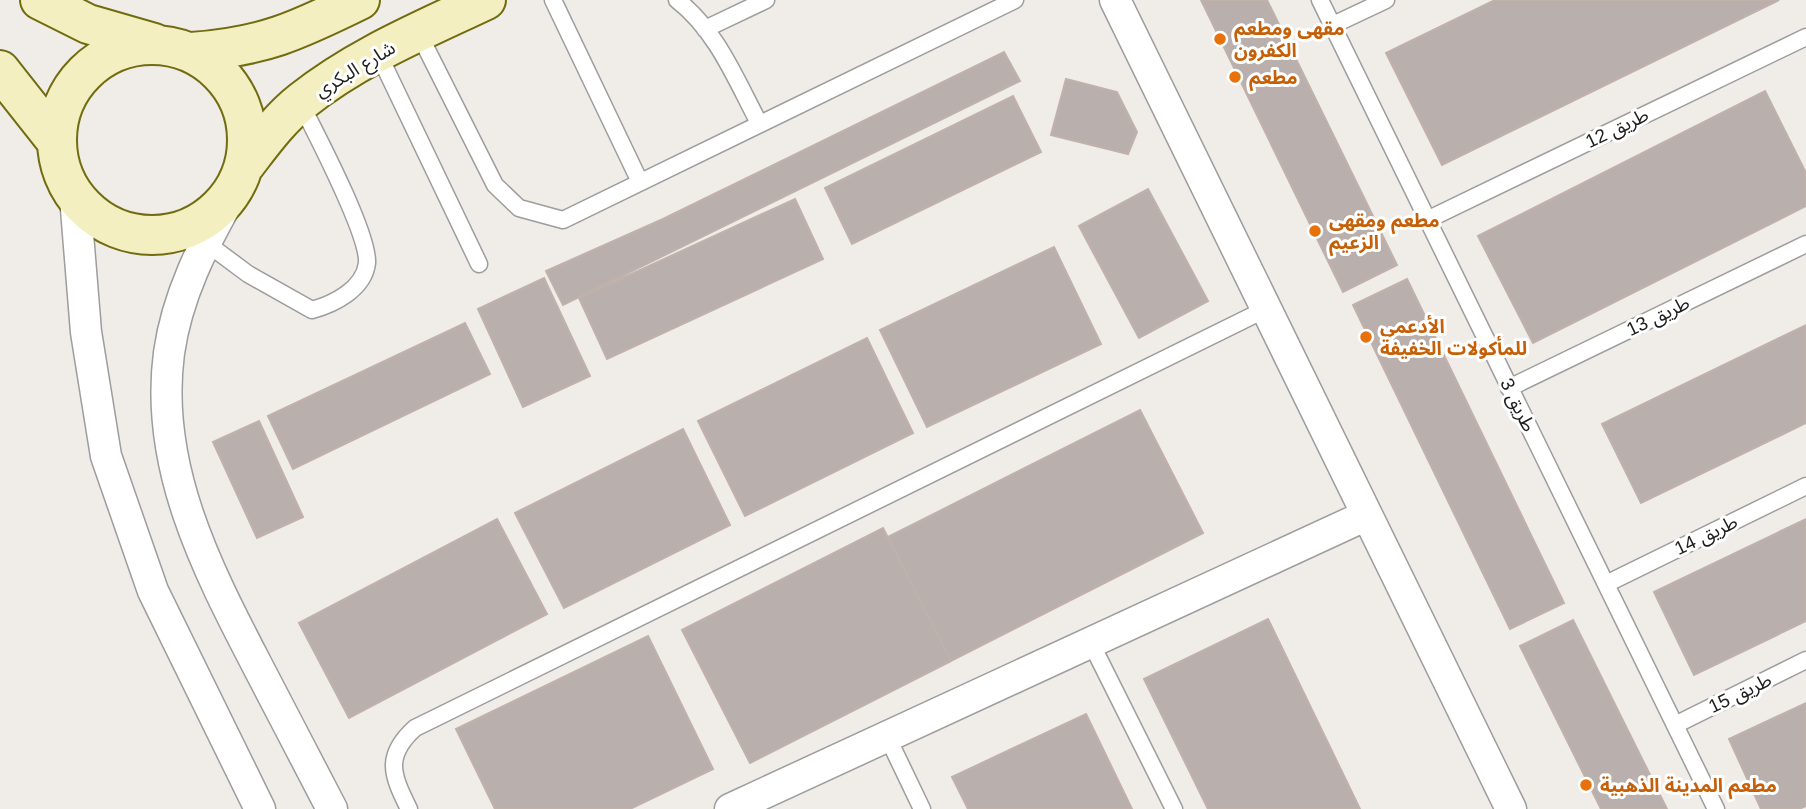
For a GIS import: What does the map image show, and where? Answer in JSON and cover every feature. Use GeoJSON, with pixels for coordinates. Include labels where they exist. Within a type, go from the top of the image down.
{"type":"FeatureCollection","features":[{"type":"Feature","properties":{"kind":"main road"},"geometry":{"type":"LineString","coordinates":[[40,0],[88,24],[173,48],[220,71],[239,100],[248,132],[238,181],[209,218],[183,231],[153,236],[123,231],[105,222],[75,197],[61,170],[56,141],[60,111],[74,83],[106,57],[125,48],[173,48],[236,49],[270,41],[360,0]]}},
{"type":"Feature","properties":{"kind":"main road","name":"شارع البكري"},"geometry":{"type":"LineString","coordinates":[[238,181],[300,102],[378,53],[486,0]]}},
{"type":"Feature","properties":{"kind":"main road"},"geometry":{"type":"LineString","coordinates":[[0,70],[56,141]]}},
{"type":"Feature","properties":{"kind":"street"},"geometry":{"type":"LineString","coordinates":[[1115,0],[1511,809]]}},
{"type":"Feature","properties":{"kind":"street"},"geometry":{"type":"LineString","coordinates":[[238,181],[205,242],[181,298],[169,354],[167,426],[181,493],[208,571],[332,809]]}},
{"type":"Feature","properties":{"kind":"street"},"geometry":{"type":"LineString","coordinates":[[75,197],[86,331],[106,456],[153,591],[260,809]]}},
{"type":"Feature","properties":{"kind":"street"},"geometry":{"type":"LineString","coordinates":[[730,809],[1367,514]]}},
{"type":"Feature","properties":{"kind":"lane"},"geometry":{"type":"LineString","coordinates":[[552,0],[640,182]]}},
{"type":"Feature","properties":{"kind":"lane"},"geometry":{"type":"LineString","coordinates":[[677,0],[694,13],[721,50],[759,123]]}},
{"type":"Feature","properties":{"kind":"lane"},"geometry":{"type":"LineString","coordinates":[[705,29],[766,0]]}},
{"type":"Feature","properties":{"kind":"lane"},"geometry":{"type":"LineString","coordinates":[[418,32],[495,185],[519,208],[563,220],[1015,0]]}},
{"type":"Feature","properties":{"kind":"lane","name":"طريق 3"},"geometry":{"type":"LineString","coordinates":[[1320,0],[1716,809]]}},
{"type":"Feature","properties":{"kind":"lane"},"geometry":{"type":"LineString","coordinates":[[1333,25],[1386,0]]}},
{"type":"Feature","properties":{"kind":"lane","name":"طريق 12"},"geometry":{"type":"LineString","coordinates":[[1429,219],[1806,37]]}},
{"type":"Feature","properties":{"kind":"lane"},"geometry":{"type":"LineString","coordinates":[[378,53],[479,264]]}},
{"type":"Feature","properties":{"kind":"lane"},"geometry":{"type":"LineString","coordinates":[[205,242],[248,274],[312,310],[328,306],[345,296],[359,280],[367,264],[363,238],[300,102]]}},
{"type":"Feature","properties":{"kind":"lane","name":"طريق 13"},"geometry":{"type":"LineString","coordinates":[[1509,388],[1806,244]]}},
{"type":"Feature","properties":{"kind":"lane"},"geometry":{"type":"LineString","coordinates":[[409,809],[395,780],[394,758],[399,742],[415,728],[1266,309]]}},
{"type":"Feature","properties":{"kind":"lane","name":"طريق 14"},"geometry":{"type":"LineString","coordinates":[[1606,584],[1806,486]]}},
{"type":"Feature","properties":{"kind":"lane"},"geometry":{"type":"LineString","coordinates":[[1091,643],[1174,809]]}},
{"type":"Feature","properties":{"kind":"lane","name":"طريق 15"},"geometry":{"type":"LineString","coordinates":[[1675,725],[1806,660]]}},
{"type":"Feature","properties":{"kind":"lane"},"geometry":{"type":"LineString","coordinates":[[887,736],[922,809]]}},
{"type":"Feature","properties":{"kind":"building"},"geometry":{"type":"Polygon","coordinates":[[[1201,0],[1267,0],[1397,265],[1343,292],[1201,0]]]}},
{"type":"Feature","properties":{"kind":"building"},"geometry":{"type":"Polygon","coordinates":[[[1495,0],[1779,0],[1442,165],[1386,53],[1495,0]]]}},
{"type":"Feature","properties":{"kind":"building"},"geometry":{"type":"Polygon","coordinates":[[[1004,52],[1020,81],[563,305],[546,271],[663,219],[1004,52]]]}},
{"type":"Feature","properties":{"kind":"building"},"geometry":{"type":"Polygon","coordinates":[[[1066,79],[1117,92],[1137,132],[1128,154],[1051,135],[1066,79]]]}},
{"type":"Feature","properties":{"kind":"building"},"geometry":{"type":"Polygon","coordinates":[[[1765,91],[1806,173],[1806,206],[1533,343],[1478,236],[1765,91]]]}},
{"type":"Feature","properties":{"kind":"building"},"geometry":{"type":"Polygon","coordinates":[[[1013,96],[1041,152],[852,244],[825,188],[1013,96]]]}},
{"type":"Feature","properties":{"kind":"building"},"geometry":{"type":"Polygon","coordinates":[[[1148,189],[1208,301],[1139,338],[1079,226],[1148,189]]]}},
{"type":"Feature","properties":{"kind":"building"},"geometry":{"type":"Polygon","coordinates":[[[795,199],[823,259],[607,359],[579,298],[795,199]]]}},
{"type":"Feature","properties":{"kind":"building"},"geometry":{"type":"Polygon","coordinates":[[[1054,247],[1101,344],[927,427],[880,330],[1054,247]]]}},
{"type":"Feature","properties":{"kind":"building"},"geometry":{"type":"Polygon","coordinates":[[[544,278],[590,376],[523,407],[478,309],[544,278]]]}},
{"type":"Feature","properties":{"kind":"building"},"geometry":{"type":"Polygon","coordinates":[[[1407,279],[1564,603],[1510,629],[1353,305],[1407,279]]]}},
{"type":"Feature","properties":{"kind":"building"},"geometry":{"type":"Polygon","coordinates":[[[465,323],[490,374],[293,469],[268,416],[465,323]]]}},
{"type":"Feature","properties":{"kind":"building"},"geometry":{"type":"Polygon","coordinates":[[[1806,325],[1806,423],[1641,503],[1602,424],[1806,325]]]}},
{"type":"Feature","properties":{"kind":"building"},"geometry":{"type":"Polygon","coordinates":[[[867,338],[913,433],[745,516],[698,421],[867,338]]]}},
{"type":"Feature","properties":{"kind":"building"},"geometry":{"type":"Polygon","coordinates":[[[1140,410],[1203,533],[951,661],[888,537],[1140,410]]]}},
{"type":"Feature","properties":{"kind":"building"},"geometry":{"type":"Polygon","coordinates":[[[259,421],[303,517],[257,538],[213,442],[259,421]]]}},
{"type":"Feature","properties":{"kind":"building"},"geometry":{"type":"Polygon","coordinates":[[[683,429],[730,525],[564,608],[515,513],[683,429]]]}},
{"type":"Feature","properties":{"kind":"building"},"geometry":{"type":"Polygon","coordinates":[[[497,519],[547,614],[349,718],[299,623],[497,519]]]}},
{"type":"Feature","properties":{"kind":"building"},"geometry":{"type":"Polygon","coordinates":[[[1806,519],[1806,621],[1694,675],[1654,592],[1806,519]]]}},
{"type":"Feature","properties":{"kind":"building"},"geometry":{"type":"Polygon","coordinates":[[[883,528],[951,661],[750,763],[682,630],[883,528]]]}},
{"type":"Feature","properties":{"kind":"building"},"geometry":{"type":"Polygon","coordinates":[[[1268,619],[1360,809],[1208,809],[1144,679],[1268,619]]]}},
{"type":"Feature","properties":{"kind":"building"},"geometry":{"type":"Polygon","coordinates":[[[1573,620],[1667,809],[1601,809],[1520,646],[1573,620]]]}},
{"type":"Feature","properties":{"kind":"building"},"geometry":{"type":"Polygon","coordinates":[[[648,636],[713,769],[630,809],[495,809],[456,729],[648,636]]]}},
{"type":"Feature","properties":{"kind":"building"},"geometry":{"type":"Polygon","coordinates":[[[1806,703],[1806,806],[1799,809],[1761,809],[1729,739],[1806,703]]]}},
{"type":"Feature","properties":{"kind":"building"},"geometry":{"type":"Polygon","coordinates":[[[1086,714],[1132,809],[968,809],[952,777],[1086,714]]]}},
{"type":"Feature","properties":{"kind":"place","name":"مقهى ومطعم الكفرون"},"geometry":{"type":"Point","coordinates":[1220,39]}},
{"type":"Feature","properties":{"kind":"place","name":"مطعم"},"geometry":{"type":"Point","coordinates":[1235,77]}},
{"type":"Feature","properties":{"kind":"place","name":"مطعم ومقهى الزعيم"},"geometry":{"type":"Point","coordinates":[1315,231]}},
{"type":"Feature","properties":{"kind":"place","name":"الأدعمي للمأكولات الخفيفة"},"geometry":{"type":"Point","coordinates":[1366,337]}},
{"type":"Feature","properties":{"kind":"place","name":"مطعم المدينة الذهبية"},"geometry":{"type":"Point","coordinates":[1586,785]}}]}
